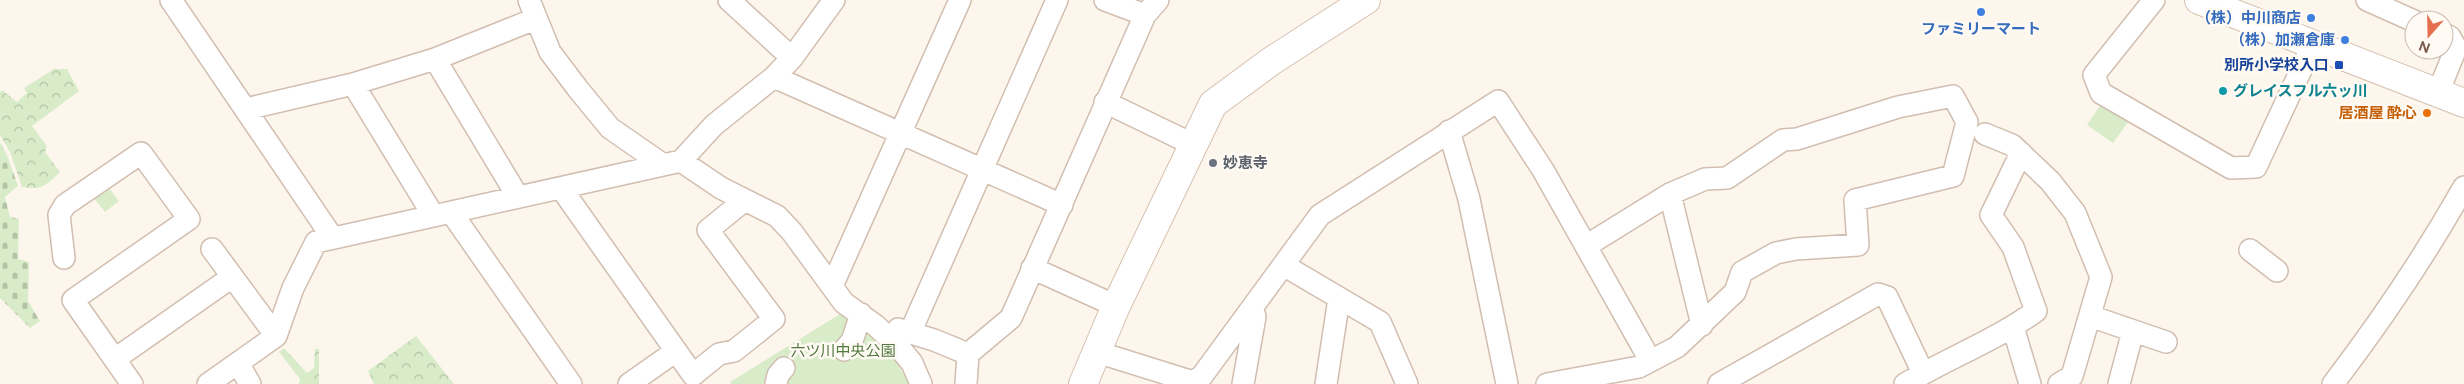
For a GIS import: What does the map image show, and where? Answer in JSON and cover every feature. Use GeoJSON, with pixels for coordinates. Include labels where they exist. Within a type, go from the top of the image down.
{"type":"FeatureCollection","features":[{"type":"Feature","properties":{"kind":"street"},"geometry":{"type":"LineString","coordinates":[[171,0],[332,237]]}},
{"type":"Feature","properties":{"kind":"street"},"geometry":{"type":"LineString","coordinates":[[729,0],[792,58]]}},
{"type":"Feature","properties":{"kind":"street"},"geometry":{"type":"LineString","coordinates":[[208,384],[276,336],[293,288],[316,242],[671,163],[714,125],[774,77],[792,58],[834,0]]}},
{"type":"Feature","properties":{"kind":"street"},"geometry":{"type":"LineString","coordinates":[[832,286],[960,0]]}},
{"type":"Feature","properties":{"kind":"street"},"geometry":{"type":"LineString","coordinates":[[910,333],[1057,0]]}},
{"type":"Feature","properties":{"kind":"street"},"geometry":{"type":"LineString","coordinates":[[966,384],[968,354],[1011,318],[1062,205],[1105,102],[1152,8],[1106,0]]}},
{"type":"Feature","properties":{"kind":"street"},"geometry":{"type":"LineString","coordinates":[[1083,384],[1116,306],[1192,144],[1213,104],[1220,97],[1366,0]]}},
{"type":"Feature","properties":{"kind":"street"},"geometry":{"type":"LineString","coordinates":[[2154,0],[2094,75],[2100,93],[2231,168],[2256,167],[2313,44]]}},
{"type":"Feature","properties":{"kind":"street"},"geometry":{"type":"LineString","coordinates":[[2199,0],[2464,102]]}},
{"type":"Feature","properties":{"kind":"street"},"geometry":{"type":"LineString","coordinates":[[2367,0],[2404,17]]}},
{"type":"Feature","properties":{"kind":"street"},"geometry":{"type":"LineString","coordinates":[[246,109],[353,84],[436,59],[532,10],[550,52],[610,128],[671,163],[777,216],[792,232],[844,303],[868,319],[898,346],[912,363],[921,384]]}},
{"type":"Feature","properties":{"kind":"street"},"geometry":{"type":"LineString","coordinates":[[436,59],[518,196]]}},
{"type":"Feature","properties":{"kind":"street"},"geometry":{"type":"LineString","coordinates":[[2438,93],[2451,60]]}},
{"type":"Feature","properties":{"kind":"street"},"geometry":{"type":"LineString","coordinates":[[774,77],[1062,205]]}},
{"type":"Feature","properties":{"kind":"street"},"geometry":{"type":"LineString","coordinates":[[353,84],[442,214],[571,384]]}},
{"type":"Feature","properties":{"kind":"street"},"geometry":{"type":"LineString","coordinates":[[1547,384],[1639,367],[1677,347],[1735,292],[1742,272],[1776,253],[1796,248],[1858,245],[1855,200],[1953,176],[1967,122],[1953,96],[1898,107],[1797,139],[1783,140],[1727,178],[1705,179],[1670,194],[1586,246]]}},
{"type":"Feature","properties":{"kind":"street"},"geometry":{"type":"LineString","coordinates":[[1097,352],[1193,383],[1202,376],[1285,266],[1320,215],[1498,101],[1543,170],[1650,360]]}},
{"type":"Feature","properties":{"kind":"street"},"geometry":{"type":"LineString","coordinates":[[1105,102],[1192,144]]}},
{"type":"Feature","properties":{"kind":"street"},"geometry":{"type":"LineString","coordinates":[[1449,131],[1469,199],[1507,384]]}},
{"type":"Feature","properties":{"kind":"street"},"geometry":{"type":"LineString","coordinates":[[1985,134],[2012,144],[2050,181],[2075,213],[2101,276],[2072,376],[2059,384]]}},
{"type":"Feature","properties":{"kind":"street"},"geometry":{"type":"LineString","coordinates":[[64,258],[60,214],[65,205],[141,153],[189,219],[73,300],[132,384]]}},
{"type":"Feature","properties":{"kind":"street"},"geometry":{"type":"LineString","coordinates":[[1905,384],[2013,327],[2036,311],[2012,247],[1991,215],[2021,153]]}},
{"type":"Feature","properties":{"kind":"street"},"geometry":{"type":"LineString","coordinates":[[561,188],[693,375],[719,354],[734,351],[774,320],[708,230],[745,200]]}},
{"type":"Feature","properties":{"kind":"street"},"geometry":{"type":"LineString","coordinates":[[2334,384],[2377,327],[2430,246],[2464,188]]}},
{"type":"Feature","properties":{"kind":"street"},"geometry":{"type":"LineString","coordinates":[[1670,194],[1702,325]]}},
{"type":"Feature","properties":{"kind":"street"},"geometry":{"type":"LineString","coordinates":[[212,249],[276,336]]}},
{"type":"Feature","properties":{"kind":"street"},"geometry":{"type":"LineString","coordinates":[[2250,250],[2277,270]]}},
{"type":"Feature","properties":{"kind":"street"},"geometry":{"type":"LineString","coordinates":[[1285,266],[1380,322],[1407,384]]}},
{"type":"Feature","properties":{"kind":"street"},"geometry":{"type":"LineString","coordinates":[[1032,268],[1116,306]]}},
{"type":"Feature","properties":{"kind":"street"},"geometry":{"type":"LineString","coordinates":[[115,359],[232,277]]}},
{"type":"Feature","properties":{"kind":"street"},"geometry":{"type":"LineString","coordinates":[[1719,384],[1878,294],[1887,297],[1923,373]]}},
{"type":"Feature","properties":{"kind":"street"},"geometry":{"type":"LineString","coordinates":[[1326,384],[1339,298]]}},
{"type":"Feature","properties":{"kind":"street"},"geometry":{"type":"LineString","coordinates":[[1243,384],[1255,317],[1253,308]]}},
{"type":"Feature","properties":{"kind":"street"},"geometry":{"type":"LineString","coordinates":[[2090,316],[2166,342]]}},
{"type":"Feature","properties":{"kind":"street"},"geometry":{"type":"LineString","coordinates":[[868,319],[934,340],[968,354]]}},
{"type":"Feature","properties":{"kind":"street"},"geometry":{"type":"LineString","coordinates":[[844,350],[868,319]]}},
{"type":"Feature","properties":{"kind":"street"},"geometry":{"type":"LineString","coordinates":[[2013,327],[2030,384]]}},
{"type":"Feature","properties":{"kind":"street"},"geometry":{"type":"LineString","coordinates":[[2120,384],[2134,331]]}},
{"type":"Feature","properties":{"kind":"street"},"geometry":{"type":"LineString","coordinates":[[629,384],[676,351]]}},
{"type":"Feature","properties":{"kind":"street"},"geometry":{"type":"LineString","coordinates":[[238,363],[250,384]]}},
{"type":"Feature","properties":{"kind":"green space"},"geometry":{"type":"Polygon","coordinates":[[[54,69],[67,69],[79,91],[32,126],[47,146],[45,152],[60,172],[43,186],[35,188],[22,187],[10,152],[0,135],[0,93],[2,90],[17,102],[27,93],[24,88],[54,69]]]}},
{"type":"Feature","properties":{"kind":"green space"},"geometry":{"type":"Polygon","coordinates":[[[2103,101],[2131,118],[2113,143],[2087,125],[2103,101]]]}},
{"type":"Feature","properties":{"kind":"green space"},"geometry":{"type":"Polygon","coordinates":[[[0,142],[7,155],[18,186],[5,197],[10,217],[19,219],[18,259],[29,262],[28,301],[40,321],[30,328],[0,298],[0,142]]]}},
{"type":"Feature","properties":{"kind":"green space"},"geometry":{"type":"Polygon","coordinates":[[[108,187],[119,201],[105,212],[93,197],[108,187]]]}},
{"type":"Feature","properties":{"kind":"green space","name":"六ツ川中央公園"},"geometry":{"type":"Polygon","coordinates":[[[845,311],[887,344],[909,384],[731,384],[730,382],[845,311]]]}},
{"type":"Feature","properties":{"kind":"green space"},"geometry":{"type":"Polygon","coordinates":[[[416,336],[454,384],[374,384],[368,371],[416,336]]]}},
{"type":"Feature","properties":{"kind":"green space"},"geometry":{"type":"Polygon","coordinates":[[[284,348],[307,373],[314,368],[315,349],[319,349],[319,384],[299,384],[300,379],[279,352],[284,348]]]}},
{"type":"Feature","properties":{"kind":"place","name":"ファミリーマート"},"geometry":{"type":"Point","coordinates":[1981,12]}},
{"type":"Feature","properties":{"kind":"place","name":"（株）中川商店"},"geometry":{"type":"Point","coordinates":[2311,18]}},
{"type":"Feature","properties":{"kind":"place","name":"（株）加瀬倉庫"},"geometry":{"type":"Point","coordinates":[2345,40]}},
{"type":"Feature","properties":{"kind":"place","name":"別所小学校入口"},"geometry":{"type":"Point","coordinates":[2339,65]}},
{"type":"Feature","properties":{"kind":"place","name":"グレイスフル六ッ川"},"geometry":{"type":"Point","coordinates":[2223,91]}},
{"type":"Feature","properties":{"kind":"place","name":"居酒屋 酔心"},"geometry":{"type":"Point","coordinates":[2427,113]}},
{"type":"Feature","properties":{"kind":"place","name":"妙恵寺"},"geometry":{"type":"Point","coordinates":[1213,163]}}]}
